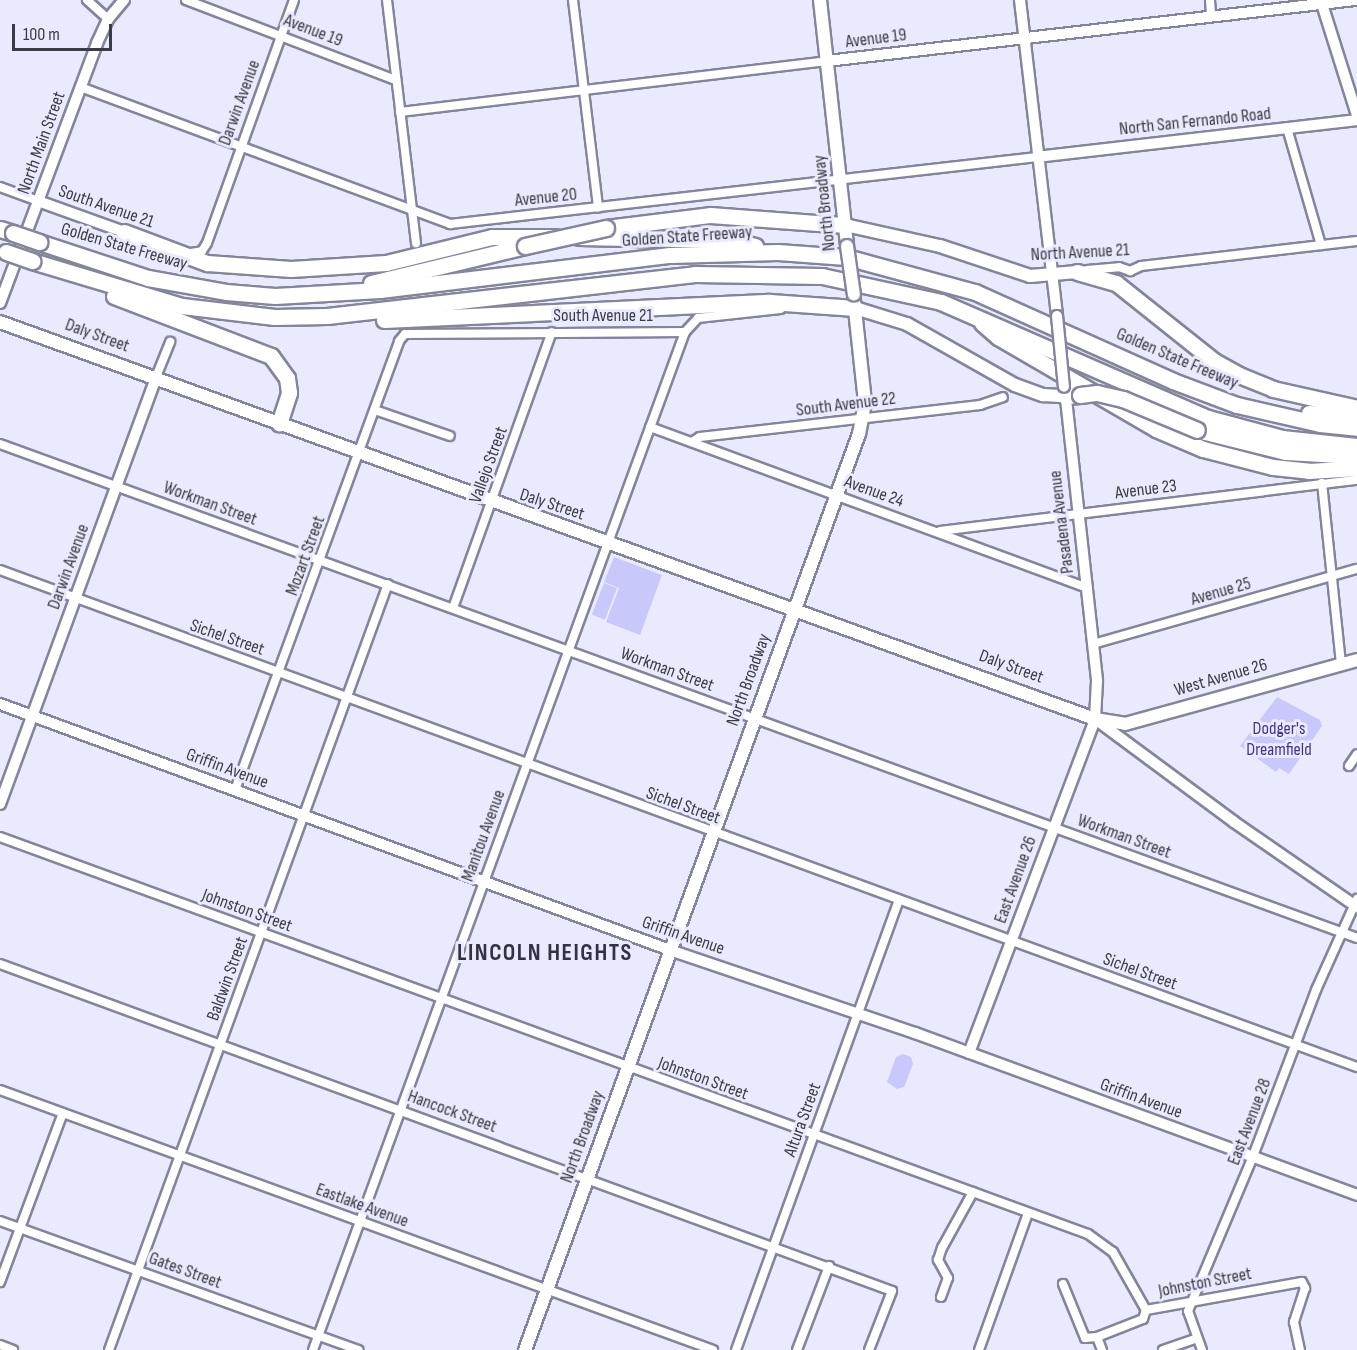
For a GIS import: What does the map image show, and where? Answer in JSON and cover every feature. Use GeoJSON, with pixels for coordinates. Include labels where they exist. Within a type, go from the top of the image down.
{"type":"FeatureCollection","features":[{"type":"Feature","properties":{"kind":"highway"},"geometry":{"type":"LineString","coordinates":[[328,294],[606,228],[711,215],[845,225]]}},
{"type":"Feature","properties":{"kind":"highway","name":"Golden State Freeway"},"geometry":{"type":"LineString","coordinates":[[6,231],[148,278],[186,286],[275,296],[328,294],[670,255],[778,252],[846,257],[964,288],[1237,405],[1289,418],[1357,428]]}},
{"type":"Feature","properties":{"kind":"highway"},"geometry":{"type":"LineString","coordinates":[[124,232],[207,263],[291,269],[386,263],[492,237],[731,240],[778,252]]}},
{"type":"Feature","properties":{"kind":"highway"},"geometry":{"type":"LineString","coordinates":[[3,251],[141,297],[212,311],[273,317],[327,316],[730,272],[783,273],[873,284],[974,315],[1208,418],[1282,438],[1357,446]]}},
{"type":"Feature","properties":{"kind":"highway"},"geometry":{"type":"LineString","coordinates":[[1077,272],[1116,284],[1214,361],[1239,375],[1303,398],[1357,408]]}},
{"type":"Feature","properties":{"kind":"highway"},"geometry":{"type":"LineString","coordinates":[[77,277],[128,303],[271,356],[287,378],[289,393],[279,423]]}},
{"type":"Feature","properties":{"kind":"highway"},"geometry":{"type":"LineString","coordinates":[[327,316],[373,321],[855,302]]}},
{"type":"Feature","properties":{"kind":"highway"},"geometry":{"type":"LineString","coordinates":[[974,315],[998,337],[1186,443],[1273,467],[1309,471],[1357,468]]}},
{"type":"Feature","properties":{"kind":"highway"},"geometry":{"type":"LineString","coordinates":[[1070,393],[1097,393],[1123,399],[1197,430],[1286,452],[1357,456]]}},
{"type":"Feature","properties":{"kind":"highway"},"geometry":{"type":"LineString","coordinates":[[1237,405],[1357,416]]}},
{"type":"Feature","properties":{"kind":"main road","name":"North Main Street"},"geometry":{"type":"LineString","coordinates":[[0,303],[80,87],[108,19],[124,0]]}},
{"type":"Feature","properties":{"kind":"main road","name":"North Broadway"},"geometry":{"type":"LineString","coordinates":[[525,1350],[863,417],[855,302],[820,0]]}},
{"type":"Feature","properties":{"kind":"main road","name":"Pasadena Avenue"},"geometry":{"type":"LineString","coordinates":[[1020,0],[1057,316],[1070,393],[1078,514],[1098,696],[1095,718]]}},
{"type":"Feature","properties":{"kind":"main road","name":"Avenue 19"},"geometry":{"type":"LineString","coordinates":[[826,61],[1355,0]]}},
{"type":"Feature","properties":{"kind":"main road"},"geometry":{"type":"LineString","coordinates":[[1322,4],[1357,115]]}},
{"type":"Feature","properties":{"kind":"main road","name":"North San Fernando Road"},"geometry":{"type":"LineString","coordinates":[[1038,157],[1357,120]]}},
{"type":"Feature","properties":{"kind":"main road","name":"South Avenue 21"},"geometry":{"type":"LineString","coordinates":[[38,201],[124,232]]}},
{"type":"Feature","properties":{"kind":"main road","name":"North Avenue 21"},"geometry":{"type":"LineString","coordinates":[[845,225],[940,246],[1011,271],[1052,276],[1077,272]]}},
{"type":"Feature","properties":{"kind":"main road"},"geometry":{"type":"LineString","coordinates":[[855,302],[907,324],[1015,385],[1043,395],[1070,393]]}},
{"type":"Feature","properties":{"kind":"main road","name":"Daly Street"},"geometry":{"type":"LineString","coordinates":[[0,322],[360,452],[491,503],[608,541],[1095,718]]}},
{"type":"Feature","properties":{"kind":"main road","name":"Darwin Avenue"},"geometry":{"type":"LineString","coordinates":[[0,804],[156,377]]}},
{"type":"Feature","properties":{"kind":"main road","name":"West Avenue 26"},"geometry":{"type":"LineString","coordinates":[[1095,718],[1125,724],[1357,660]]}},
{"type":"Feature","properties":{"kind":"main road","name":"Griffin Avenue"},"geometry":{"type":"LineString","coordinates":[[0,704],[670,950],[858,1013],[1357,1195]]}},
{"type":"Feature","properties":{"kind":"main road"},"geometry":{"type":"LineString","coordinates":[[1095,718],[1234,822],[1356,903]]}},
{"type":"Feature","properties":{"kind":"main road","name":"East Avenue 26"},"geometry":{"type":"LineString","coordinates":[[969,1053],[1095,718]]}},
{"type":"Feature","properties":{"kind":"street"},"geometry":{"type":"LineString","coordinates":[[87,0],[108,19]]}},
{"type":"Feature","properties":{"kind":"street","name":"Avenue 19"},"geometry":{"type":"LineString","coordinates":[[186,0],[396,80]]}},
{"type":"Feature","properties":{"kind":"street","name":"Darwin Avenue"},"geometry":{"type":"LineString","coordinates":[[201,251],[242,146],[294,0]]}},
{"type":"Feature","properties":{"kind":"street"},"geometry":{"type":"LineString","coordinates":[[387,0],[416,243]]}},
{"type":"Feature","properties":{"kind":"street"},"geometry":{"type":"LineString","coordinates":[[573,0],[598,207]]}},
{"type":"Feature","properties":{"kind":"street"},"geometry":{"type":"LineString","coordinates":[[1210,0],[1211,15]]}},
{"type":"Feature","properties":{"kind":"street","name":"Avenue 19"},"geometry":{"type":"LineString","coordinates":[[400,112],[826,61]]}},
{"type":"Feature","properties":{"kind":"street","name":"Avenue 20"},"geometry":{"type":"LineString","coordinates":[[80,87],[450,224],[1038,157]]}},
{"type":"Feature","properties":{"kind":"street"},"geometry":{"type":"LineString","coordinates":[[1287,128],[1321,245]]}},
{"type":"Feature","properties":{"kind":"street","name":"South Avenue 21"},"geometry":{"type":"LineString","coordinates":[[0,187],[38,201]]}},
{"type":"Feature","properties":{"kind":"street","name":"South Avenue 21"},"geometry":{"type":"LineString","coordinates":[[124,232],[192,253],[201,251]]}},
{"type":"Feature","properties":{"kind":"street","name":"North Avenue 21"},"geometry":{"type":"LineString","coordinates":[[1077,272],[1119,267],[1130,271],[1142,266],[1357,241]]}},
{"type":"Feature","properties":{"kind":"street"},"geometry":{"type":"LineString","coordinates":[[685,332],[698,318],[782,308],[792,303]]}},
{"type":"Feature","properties":{"kind":"street","name":"Vallejo Street"},"geometry":{"type":"LineString","coordinates":[[453,608],[552,332]]}},
{"type":"Feature","properties":{"kind":"street","name":"South Avenue 21"},"geometry":{"type":"LineString","coordinates":[[405,334],[685,332]]}},
{"type":"Feature","properties":{"kind":"street","name":"Manitou Avenue"},"geometry":{"type":"LineString","coordinates":[[313,1350],[685,332]]}},
{"type":"Feature","properties":{"kind":"street","name":"Mozart Street"},"geometry":{"type":"LineString","coordinates":[[235,790],[399,340],[405,334]]}},
{"type":"Feature","properties":{"kind":"street","name":"Darwin Avenue"},"geometry":{"type":"LineString","coordinates":[[156,377],[170,342]]}},
{"type":"Feature","properties":{"kind":"street","name":"South Avenue 22"},"geometry":{"type":"LineString","coordinates":[[693,442],[700,437],[980,405],[1003,397]]}},
{"type":"Feature","properties":{"kind":"street"},"geometry":{"type":"LineString","coordinates":[[375,410],[450,436]]}},
{"type":"Feature","properties":{"kind":"street","name":"Avenue 24"},"geometry":{"type":"LineString","coordinates":[[650,427],[939,531],[1087,588]]}},
{"type":"Feature","properties":{"kind":"street","name":"Workman Street"},"geometry":{"type":"LineString","coordinates":[[0,444],[1357,938]]}},
{"type":"Feature","properties":{"kind":"street","name":"Avenue 23"},"geometry":{"type":"LineString","coordinates":[[939,531],[1357,480]]}},
{"type":"Feature","properties":{"kind":"street"},"geometry":{"type":"LineString","coordinates":[[1322,483],[1341,664]]}},
{"type":"Feature","properties":{"kind":"street","name":"Avenue 25"},"geometry":{"type":"LineString","coordinates":[[1093,644],[1357,568]]}},
{"type":"Feature","properties":{"kind":"street","name":"Sichel Street"},"geometry":{"type":"LineString","coordinates":[[0,570],[526,765],[1011,939],[1357,1067]]}},
{"type":"Feature","properties":{"kind":"street","name":"Baldwin Street"},"geometry":{"type":"LineString","coordinates":[[109,1350],[388,584]]}},
{"type":"Feature","properties":{"kind":"street"},"geometry":{"type":"LineString","coordinates":[[1349,766],[1357,754]]}},
{"type":"Feature","properties":{"kind":"street","name":"Johnston Street"},"geometry":{"type":"LineString","coordinates":[[0,837],[973,1192],[1106,1245],[1146,1311],[1302,1282],[1305,1288],[1294,1322],[1300,1350]]}},
{"type":"Feature","properties":{"kind":"street","name":"Altura Street"},"geometry":{"type":"LineString","coordinates":[[736,1350],[899,900]]}},
{"type":"Feature","properties":{"kind":"street","name":"East Avenue 28"},"geometry":{"type":"LineString","coordinates":[[1202,1350],[1188,1311],[1253,1156],[1340,932],[1356,903]]}},
{"type":"Feature","properties":{"kind":"street","name":"Hancock Street"},"geometry":{"type":"LineString","coordinates":[[0,964],[774,1245],[892,1291],[869,1350]]}},
{"type":"Feature","properties":{"kind":"street","name":"Eastlake Avenue"},"geometry":{"type":"LineString","coordinates":[[0,1090],[713,1350]]}},
{"type":"Feature","properties":{"kind":"street"},"geometry":{"type":"LineString","coordinates":[[0,1282],[63,1113]]}},
{"type":"Feature","properties":{"kind":"street"},"geometry":{"type":"LineString","coordinates":[[941,1297],[948,1278],[938,1260],[942,1248],[973,1192]]}},
{"type":"Feature","properties":{"kind":"street"},"geometry":{"type":"LineString","coordinates":[[979,1350],[1028,1213]]}},
{"type":"Feature","properties":{"kind":"street","name":"Gates Street"},"geometry":{"type":"LineString","coordinates":[[0,1221],[360,1350]]}},
{"type":"Feature","properties":{"kind":"street"},"geometry":{"type":"LineString","coordinates":[[797,1350],[829,1266]]}},
{"type":"Feature","properties":{"kind":"street"},"geometry":{"type":"LineString","coordinates":[[1063,1284],[1081,1334],[1090,1339],[1143,1319],[1146,1311]]}},
{"type":"Feature","properties":{"kind":"street"},"geometry":{"type":"LineString","coordinates":[[1097,1337],[1102,1350]]}},
{"type":"Feature","properties":{"kind":"street"},"geometry":{"type":"LineString","coordinates":[[1163,1350],[1197,1338]]}},
{"type":"Feature","properties":{"kind":"street"},"geometry":{"type":"LineString","coordinates":[[0,1345],[13,1350]]}},
{"type":"Feature","properties":{"kind":"green space"},"geometry":{"type":"Polygon","coordinates":[[[614,557],[662,575],[640,635],[606,622],[619,588],[604,582],[614,557]]]}},
{"type":"Feature","properties":{"kind":"green space"},"geometry":{"type":"Polygon","coordinates":[[[604,583],[617,588],[605,620],[592,615],[604,583]]]}},
{"type":"Feature","properties":{"kind":"green space","name":"Dodger's Dreamfield"},"geometry":{"type":"Polygon","coordinates":[[[1277,697],[1320,720],[1322,726],[1289,774],[1279,768],[1276,772],[1240,746],[1277,697]]]}},
{"type":"Feature","properties":{"kind":"green space"},"geometry":{"type":"Polygon","coordinates":[[[903,1054],[911,1057],[913,1064],[904,1087],[897,1089],[887,1082],[896,1057],[903,1054]]]}},
{"type":"Feature","properties":{"kind":"district","name":"LINCOLN HEIGHTS"},"geometry":{"type":"Point","coordinates":[545,953]}}]}
